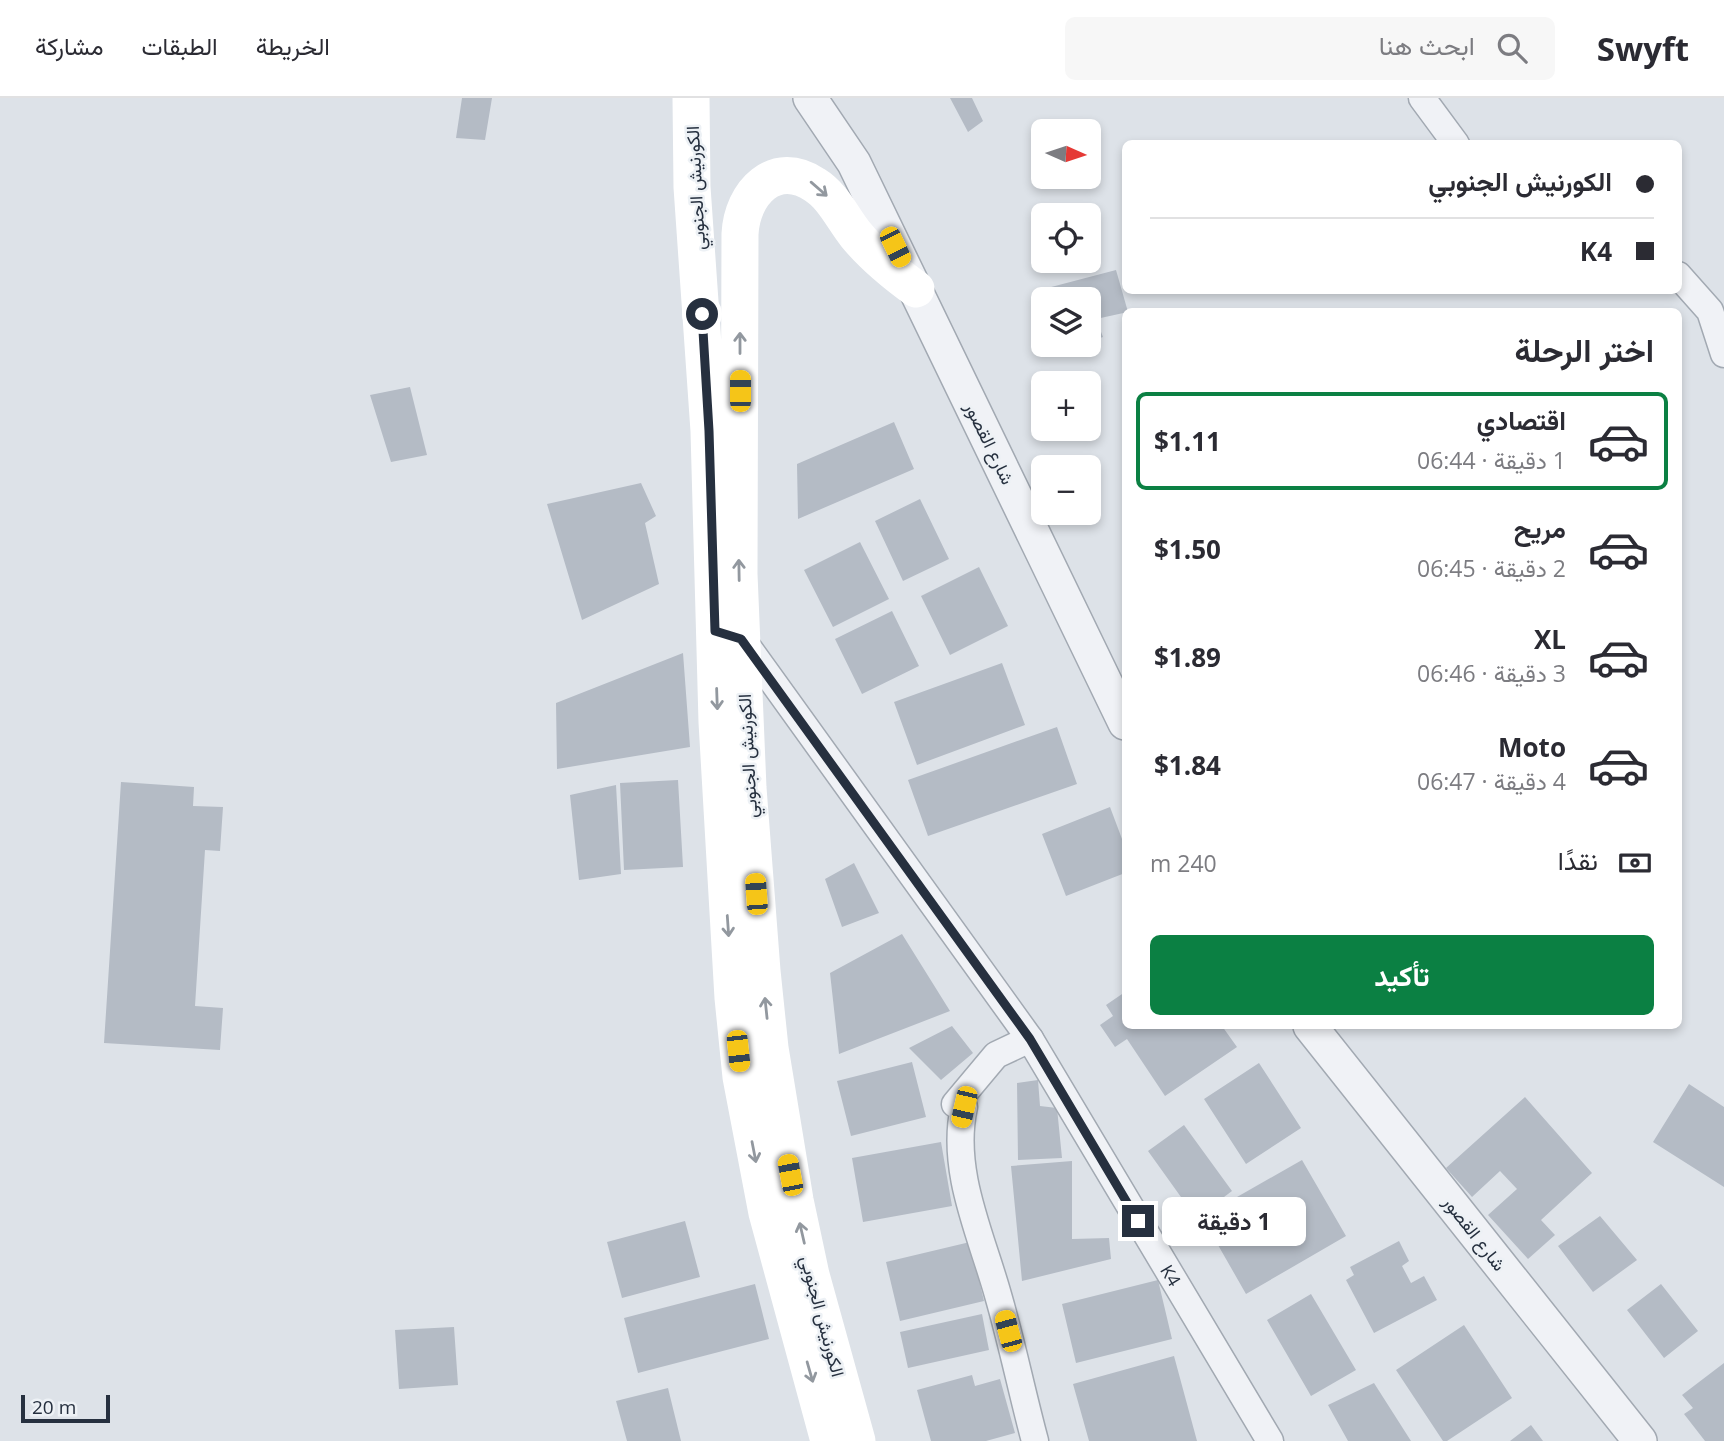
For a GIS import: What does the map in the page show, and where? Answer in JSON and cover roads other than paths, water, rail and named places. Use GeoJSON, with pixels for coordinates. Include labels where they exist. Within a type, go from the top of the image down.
{"type":"FeatureCollection","features":[{"type":"Feature","properties":{"kind":"main road","name":"الكورنيش الجنوبي"},"geometry":{"type":"LineString","coordinates":[[691,98],[692,187],[709,431],[768,1035],[794,1200],[811,1275],[857,1441]]}},
{"type":"Feature","properties":{"kind":"main road","name":"الكورنيش الجنوبي"},"geometry":{"type":"LineString","coordinates":[[829,1441],[766,1213],[741,1077],[727,918],[728,635],[739,575],[740,234],[747,201],[754,191],[774,179],[785,177],[807,180],[825,194],[856,236],[875,255],[916,289]]}},
{"type":"Feature","properties":{"kind":"street"},"geometry":{"type":"LineString","coordinates":[[810,98],[854,163]]}},
{"type":"Feature","properties":{"kind":"street"},"geometry":{"type":"LineString","coordinates":[[838,98],[854,163]]}},
{"type":"Feature","properties":{"kind":"street"},"geometry":{"type":"LineString","coordinates":[[1422,98],[1453,140]]}},
{"type":"Feature","properties":{"kind":"street","name":"شارع القصور"},"geometry":{"type":"LineString","coordinates":[[854,163],[1122,717]]}},
{"type":"Feature","properties":{"kind":"street"},"geometry":{"type":"LineString","coordinates":[[1682,280],[1710,312],[1724,354]]}},
{"type":"Feature","properties":{"kind":"street","name":"K4"},"geometry":{"type":"LineString","coordinates":[[728,635],[1030,1039],[1270,1441]]}},
{"type":"Feature","properties":{"kind":"street","name":"شارع القصور"},"geometry":{"type":"LineString","coordinates":[[1312,1029],[1640,1441]]}},
{"type":"Feature","properties":{"kind":"street"},"geometry":{"type":"LineString","coordinates":[[1030,1039],[996,1055],[955,1104],[964,1107],[959,1148],[966,1187],[1001,1306],[1035,1441]]}}]}
